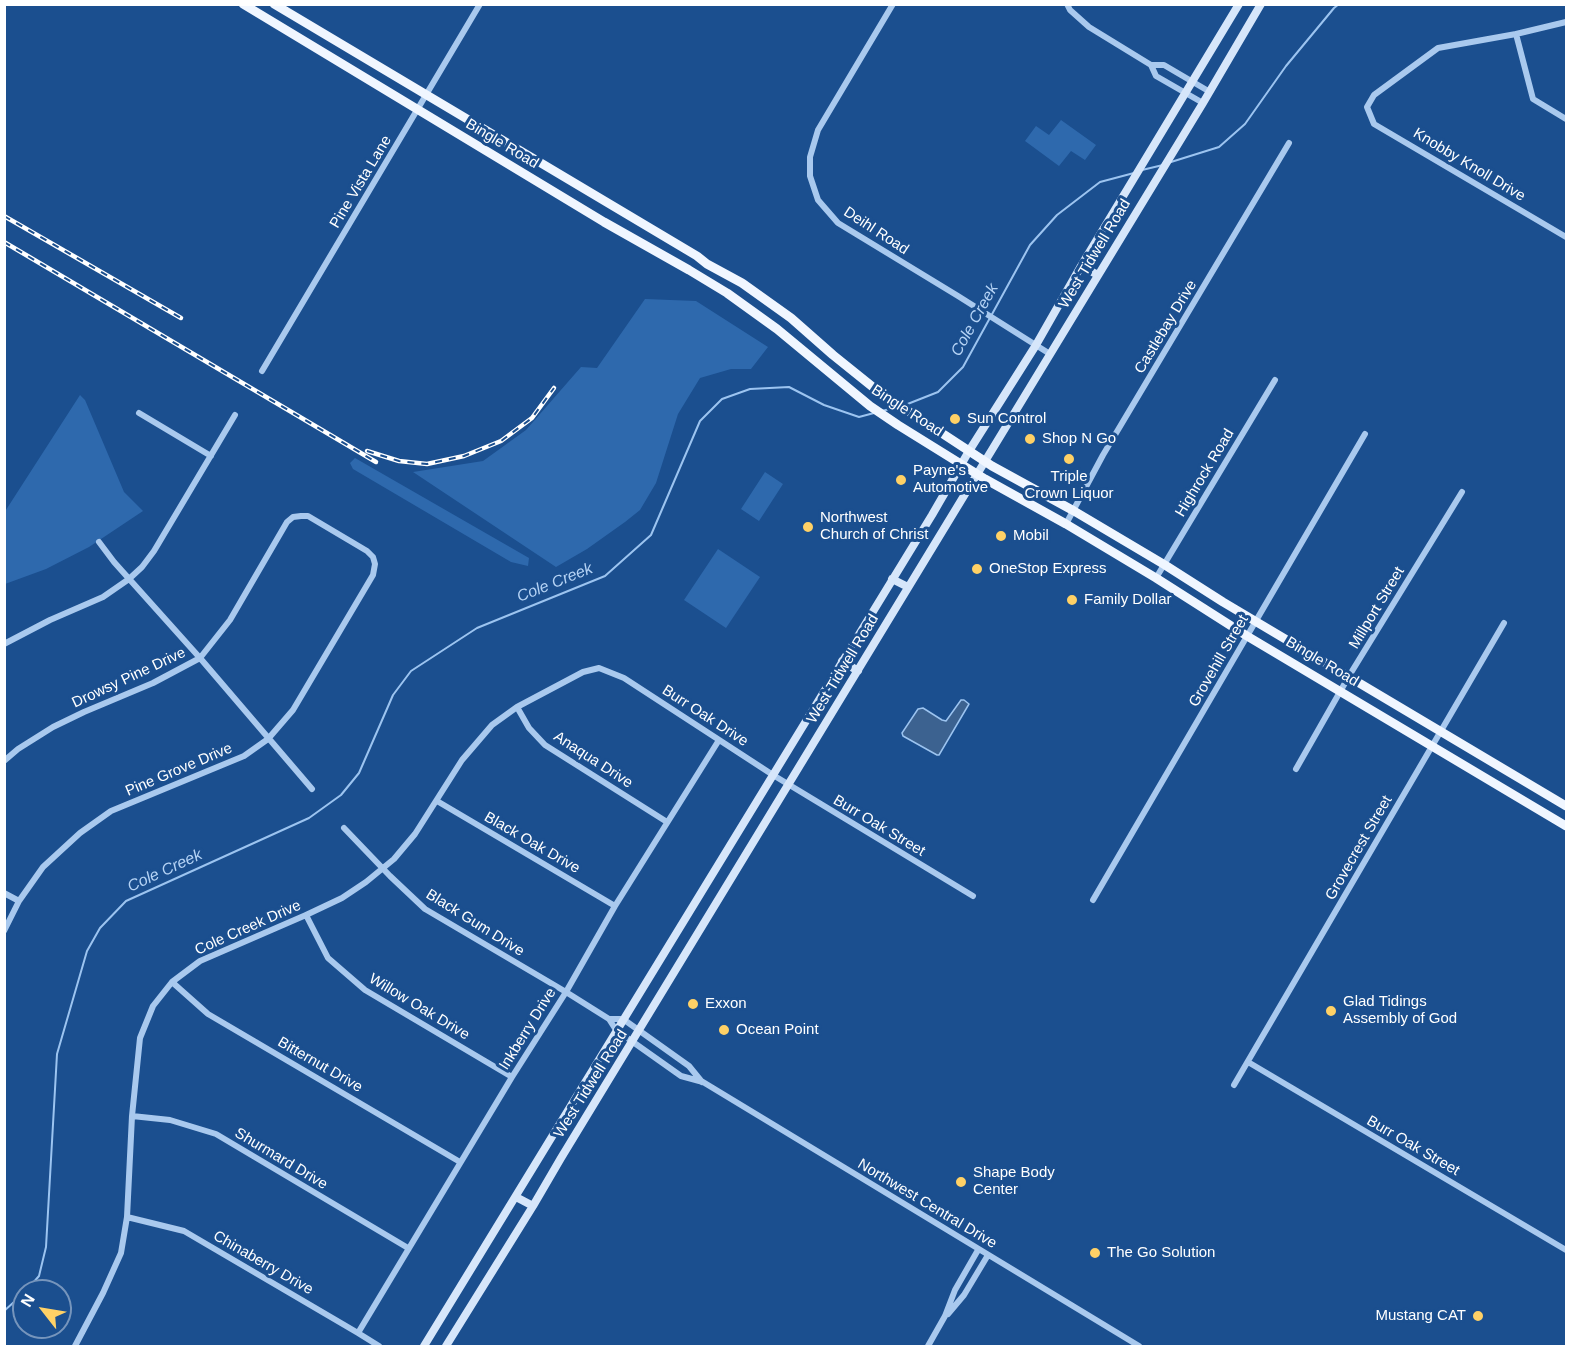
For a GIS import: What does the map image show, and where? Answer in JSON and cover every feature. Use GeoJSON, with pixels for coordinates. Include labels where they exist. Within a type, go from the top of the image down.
{"type":"FeatureCollection","features":[{"type":"Feature","properties":{"kind":"main road","name":"Bingle Road"},"geometry":{"type":"LineString","coordinates":[[243,4],[417,111],[689,270],[761,316],[857,396],[898,425],[1566,826]]}},
{"type":"Feature","properties":{"kind":"main road","name":"Bingle Road"},"geometry":{"type":"LineString","coordinates":[[274,4],[742,283],[776,307],[871,385],[1008,476],[1074,511],[1566,806]]}},
{"type":"Feature","properties":{"kind":"main road","name":"West Tidwell Road"},"geometry":{"type":"LineString","coordinates":[[424,1347],[969,451],[1036,345],[1239,4]]}},
{"type":"Feature","properties":{"kind":"main road","name":"West Tidwell Road"},"geometry":{"type":"LineString","coordinates":[[446,1347],[1210,92],[1261,4]]}},
{"type":"Feature","properties":{"kind":"main road"},"geometry":{"type":"LineString","coordinates":[[290,33],[298,19]]}},
{"type":"Feature","properties":{"kind":"main road"},"geometry":{"type":"LineString","coordinates":[[556,193],[565,178]]}},
{"type":"Feature","properties":{"kind":"main road"},"geometry":{"type":"LineString","coordinates":[[689,270],[697,256]]}},
{"type":"Feature","properties":{"kind":"main road"},"geometry":{"type":"LineString","coordinates":[[1081,266],[1098,275]]}},
{"type":"Feature","properties":{"kind":"main road"},"geometry":{"type":"LineString","coordinates":[[822,367],[832,355]]}},
{"type":"Feature","properties":{"kind":"main road"},"geometry":{"type":"LineString","coordinates":[[892,579],[908,587]]}},
{"type":"Feature","properties":{"kind":"main road"},"geometry":{"type":"LineString","coordinates":[[842,661],[858,670]]}},
{"type":"Feature","properties":{"kind":"main road"},"geometry":{"type":"LineString","coordinates":[[516,1197],[533,1206]]}},
{"type":"Feature","properties":{"kind":"street","name":"Pine Vista Lane"},"geometry":{"type":"LineString","coordinates":[[261,371],[480,4]]}},
{"type":"Feature","properties":{"kind":"street","name":"Deihl Road"},"geometry":{"type":"LineString","coordinates":[[893,4],[818,130],[810,157],[810,176],[818,200],[838,223],[1050,354]]}},
{"type":"Feature","properties":{"kind":"street"},"geometry":{"type":"LineString","coordinates":[[1067,4],[1089,27],[1151,65],[1164,65],[1210,92]]}},
{"type":"Feature","properties":{"kind":"street"},"geometry":{"type":"LineString","coordinates":[[1566,22],[1516,34],[1533,99],[1566,119]]}},
{"type":"Feature","properties":{"kind":"street","name":"Knobby Knoll Drive"},"geometry":{"type":"LineString","coordinates":[[1516,34],[1438,48],[1374,95],[1367,107],[1374,124],[1566,237]]}},
{"type":"Feature","properties":{"kind":"street"},"geometry":{"type":"LineString","coordinates":[[1151,65],[1156,76],[1203,103]]}},
{"type":"Feature","properties":{"kind":"street","name":"Castlebay Drive"},"geometry":{"type":"LineString","coordinates":[[1066,524],[1103,455],[1289,143]]}},
{"type":"Feature","properties":{"kind":"street","name":"Highrock Road"},"geometry":{"type":"LineString","coordinates":[[1156,578],[1275,380]]}},
{"type":"Feature","properties":{"kind":"street"},"geometry":{"type":"LineString","coordinates":[[139,413],[211,456]]}},
{"type":"Feature","properties":{"kind":"street"},"geometry":{"type":"LineString","coordinates":[[4,644],[50,620],[103,597],[142,567],[236,415]]}},
{"type":"Feature","properties":{"kind":"street","name":"Grovehill Street"},"geometry":{"type":"LineString","coordinates":[[1093,900],[1365,434]]}},
{"type":"Feature","properties":{"kind":"street","name":"Millport Street"},"geometry":{"type":"LineString","coordinates":[[1296,769],[1349,676],[1462,492]]}},
{"type":"Feature","properties":{"kind":"street","name":"Drowsy Pine Drive"},"geometry":{"type":"LineString","coordinates":[[4,761],[18,749],[53,727],[153,683],[200,658],[230,620],[287,522],[293,518],[308,516],[339,534]]}},
{"type":"Feature","properties":{"kind":"street","name":"Pine Grove Drive"},"geometry":{"type":"LineString","coordinates":[[4,931],[19,901],[43,867],[80,833],[111,811],[244,756],[268,739],[293,710],[373,575],[375,564],[373,557],[339,534]]}},
{"type":"Feature","properties":{"kind":"street"},"geometry":{"type":"LineString","coordinates":[[99,542],[312,789]]}},
{"type":"Feature","properties":{"kind":"street","name":"Grovecrest Street"},"geometry":{"type":"LineString","coordinates":[[1234,1085],[1504,622]]}},
{"type":"Feature","properties":{"kind":"street","name":"Cole Creek Drive"},"geometry":{"type":"LineString","coordinates":[[75,1347],[121,1253],[128,1217],[132,1116],[140,1038],[153,1006],[172,982],[200,961],[342,898],[383,869],[415,834],[462,760],[492,725],[517,707],[583,672],[599,668],[624,678]]}},
{"type":"Feature","properties":{"kind":"street","name":"Burr Oak Drive"},"geometry":{"type":"LineString","coordinates":[[624,678],[773,775]]}},
{"type":"Feature","properties":{"kind":"street","name":"Anaqua Drive"},"geometry":{"type":"LineString","coordinates":[[517,707],[529,728],[545,745],[667,822]]}},
{"type":"Feature","properties":{"kind":"street","name":"Inkberry Drive"},"geometry":{"type":"LineString","coordinates":[[358,1333],[460,1162],[566,992],[615,906],[719,740]]}},
{"type":"Feature","properties":{"kind":"street","name":"Burr Oak Street"},"geometry":{"type":"LineString","coordinates":[[773,775],[973,896]]}},
{"type":"Feature","properties":{"kind":"street","name":"Black Oak Drive"},"geometry":{"type":"LineString","coordinates":[[437,801],[615,906]]}},
{"type":"Feature","properties":{"kind":"street","name":"Black Gum Drive"},"geometry":{"type":"LineString","coordinates":[[344,828],[425,909],[609,1019],[616,1030]]}},
{"type":"Feature","properties":{"kind":"street"},"geometry":{"type":"LineString","coordinates":[[4,892],[19,901]]}},
{"type":"Feature","properties":{"kind":"street","name":"Willow Oak Drive"},"geometry":{"type":"LineString","coordinates":[[306,915],[328,958],[365,990],[512,1077]]}},
{"type":"Feature","properties":{"kind":"street","name":"Bitternut Drive"},"geometry":{"type":"LineString","coordinates":[[172,982],[208,1014],[460,1162]]}},
{"type":"Feature","properties":{"kind":"street"},"geometry":{"type":"LineString","coordinates":[[609,1019],[623,1019]]}},
{"type":"Feature","properties":{"kind":"street","name":"Northwest Central Drive"},"geometry":{"type":"LineString","coordinates":[[623,1019],[689,1066],[703,1082]]}},
{"type":"Feature","properties":{"kind":"street","name":"Northwest Central Drive"},"geometry":{"type":"LineString","coordinates":[[616,1030],[681,1076],[703,1082],[1139,1347]]}},
{"type":"Feature","properties":{"kind":"street","name":"Burr Oak Street"},"geometry":{"type":"LineString","coordinates":[[1248,1062],[1566,1250]]}},
{"type":"Feature","properties":{"kind":"street","name":"Shurmard Drive"},"geometry":{"type":"LineString","coordinates":[[132,1116],[170,1120],[216,1134],[408,1248]]}},
{"type":"Feature","properties":{"kind":"street","name":"Chinaberry Drive"},"geometry":{"type":"LineString","coordinates":[[128,1217],[184,1231],[378,1347]]}},
{"type":"Feature","properties":{"kind":"street"},"geometry":{"type":"LineString","coordinates":[[928,1347],[945,1317],[955,1290],[978,1250]]}},
{"type":"Feature","properties":{"kind":"street"},"geometry":{"type":"LineString","coordinates":[[945,1317],[964,1295],[988,1256]]}},
{"type":"Feature","properties":{"kind":"shaded area"},"geometry":{"type":"Polygon","coordinates":[[[1061,120],[1096,145],[1085,160],[1071,151],[1059,166],[1025,141],[1036,126],[1049,135],[1061,120]]]}},
{"type":"Feature","properties":{"kind":"shaded area"},"geometry":{"type":"Polygon","coordinates":[[[645,299],[696,301],[768,347],[751,369],[731,369],[700,378],[678,414],[656,483],[640,510],[625,522],[587,549],[556,567],[413,472],[483,461],[526,430],[581,367],[597,368],[645,299]]]}},
{"type":"Feature","properties":{"kind":"shaded area"},"geometry":{"type":"Polygon","coordinates":[[[80,395],[85,400],[124,492],[143,511],[89,547],[46,569],[5,584],[4,513],[80,395]]]}},
{"type":"Feature","properties":{"kind":"shaded area"},"geometry":{"type":"Polygon","coordinates":[[[355,458],[529,558],[528,566],[511,562],[353,469],[350,463],[355,458]]]}},
{"type":"Feature","properties":{"kind":"shaded area"},"geometry":{"type":"Polygon","coordinates":[[[765,472],[783,484],[759,521],[741,509],[765,472]]]}},
{"type":"Feature","properties":{"kind":"shaded area"},"geometry":{"type":"Polygon","coordinates":[[[718,549],[760,577],[726,628],[684,600],[718,549]]]}},
{"type":"Feature","properties":{"kind":"shaded area"},"geometry":{"type":"Polygon","coordinates":[[[961,700],[969,704],[939,755],[903,736],[902,733],[918,709],[923,708],[946,721],[961,700]]]}},
{"type":"Feature","properties":{"kind":"waterway","name":"Cole Creek"},"geometry":{"type":"LineString","coordinates":[[1171,162],[1219,147],[1245,124],[1286,66],[1339,4]]}},
{"type":"Feature","properties":{"kind":"waterway","name":"Cole Creek"},"geometry":{"type":"LineString","coordinates":[[1142,170],[1163,165]]}},
{"type":"Feature","properties":{"kind":"waterway","name":"Cole Creek"},"geometry":{"type":"LineString","coordinates":[[905,405],[938,392],[963,367],[1030,245],[1057,215],[1100,182],[1134,173]]}},
{"type":"Feature","properties":{"kind":"waterway","name":"Cole Creek"},"geometry":{"type":"LineString","coordinates":[[36,1279],[46,1247],[57,1054],[87,951],[100,928],[126,901],[309,818],[341,795],[359,773],[393,695],[411,671],[477,628],[605,576],[651,535],[700,421],[722,399],[750,389],[789,387],[824,405],[859,417],[874,413]]}},
{"type":"Feature","properties":{"kind":"waterway","name":"Cole Creek"},"geometry":{"type":"LineString","coordinates":[[882,411],[897,407]]}},
{"type":"Feature","properties":{"kind":"waterway","name":"Cole Creek"},"geometry":{"type":"LineString","coordinates":[[4,1311],[12,1304]]}},
{"type":"Feature","properties":{"kind":"railway"},"geometry":{"type":"LineString","coordinates":[[4,216],[181,318]]}},
{"type":"Feature","properties":{"kind":"railway"},"geometry":{"type":"LineString","coordinates":[[4,242],[376,462]]}},
{"type":"Feature","properties":{"kind":"railway"},"geometry":{"type":"LineString","coordinates":[[367,451],[399,461],[427,464],[464,456],[501,441],[532,418],[554,388]]}},
{"type":"Feature","properties":{"kind":"place","name":"Sun Control"},"geometry":{"type":"Point","coordinates":[955,419]}},
{"type":"Feature","properties":{"kind":"place","name":"Shop N Go"},"geometry":{"type":"Point","coordinates":[1030,439]}},
{"type":"Feature","properties":{"kind":"place","name":"Triple Crown Liquor"},"geometry":{"type":"Point","coordinates":[1069,459]}},
{"type":"Feature","properties":{"kind":"place","name":"Payne's Automotive"},"geometry":{"type":"Point","coordinates":[901,480]}},
{"type":"Feature","properties":{"kind":"place","name":"Northwest Church of Christ"},"geometry":{"type":"Point","coordinates":[808,527]}},
{"type":"Feature","properties":{"kind":"place","name":"Mobil"},"geometry":{"type":"Point","coordinates":[1001,536]}},
{"type":"Feature","properties":{"kind":"place","name":"OneStop Express"},"geometry":{"type":"Point","coordinates":[977,569]}},
{"type":"Feature","properties":{"kind":"place","name":"Family Dollar"},"geometry":{"type":"Point","coordinates":[1072,600]}},
{"type":"Feature","properties":{"kind":"place","name":"Exxon"},"geometry":{"type":"Point","coordinates":[693,1004]}},
{"type":"Feature","properties":{"kind":"place","name":"Glad Tidings Assembly of God"},"geometry":{"type":"Point","coordinates":[1331,1011]}},
{"type":"Feature","properties":{"kind":"place","name":"Ocean Point"},"geometry":{"type":"Point","coordinates":[724,1030]}},
{"type":"Feature","properties":{"kind":"place","name":"Shape Body Center"},"geometry":{"type":"Point","coordinates":[961,1182]}},
{"type":"Feature","properties":{"kind":"place","name":"The Go Solution"},"geometry":{"type":"Point","coordinates":[1095,1253]}},
{"type":"Feature","properties":{"kind":"place","name":"Mustang CAT"},"geometry":{"type":"Point","coordinates":[1478,1316]}}]}
